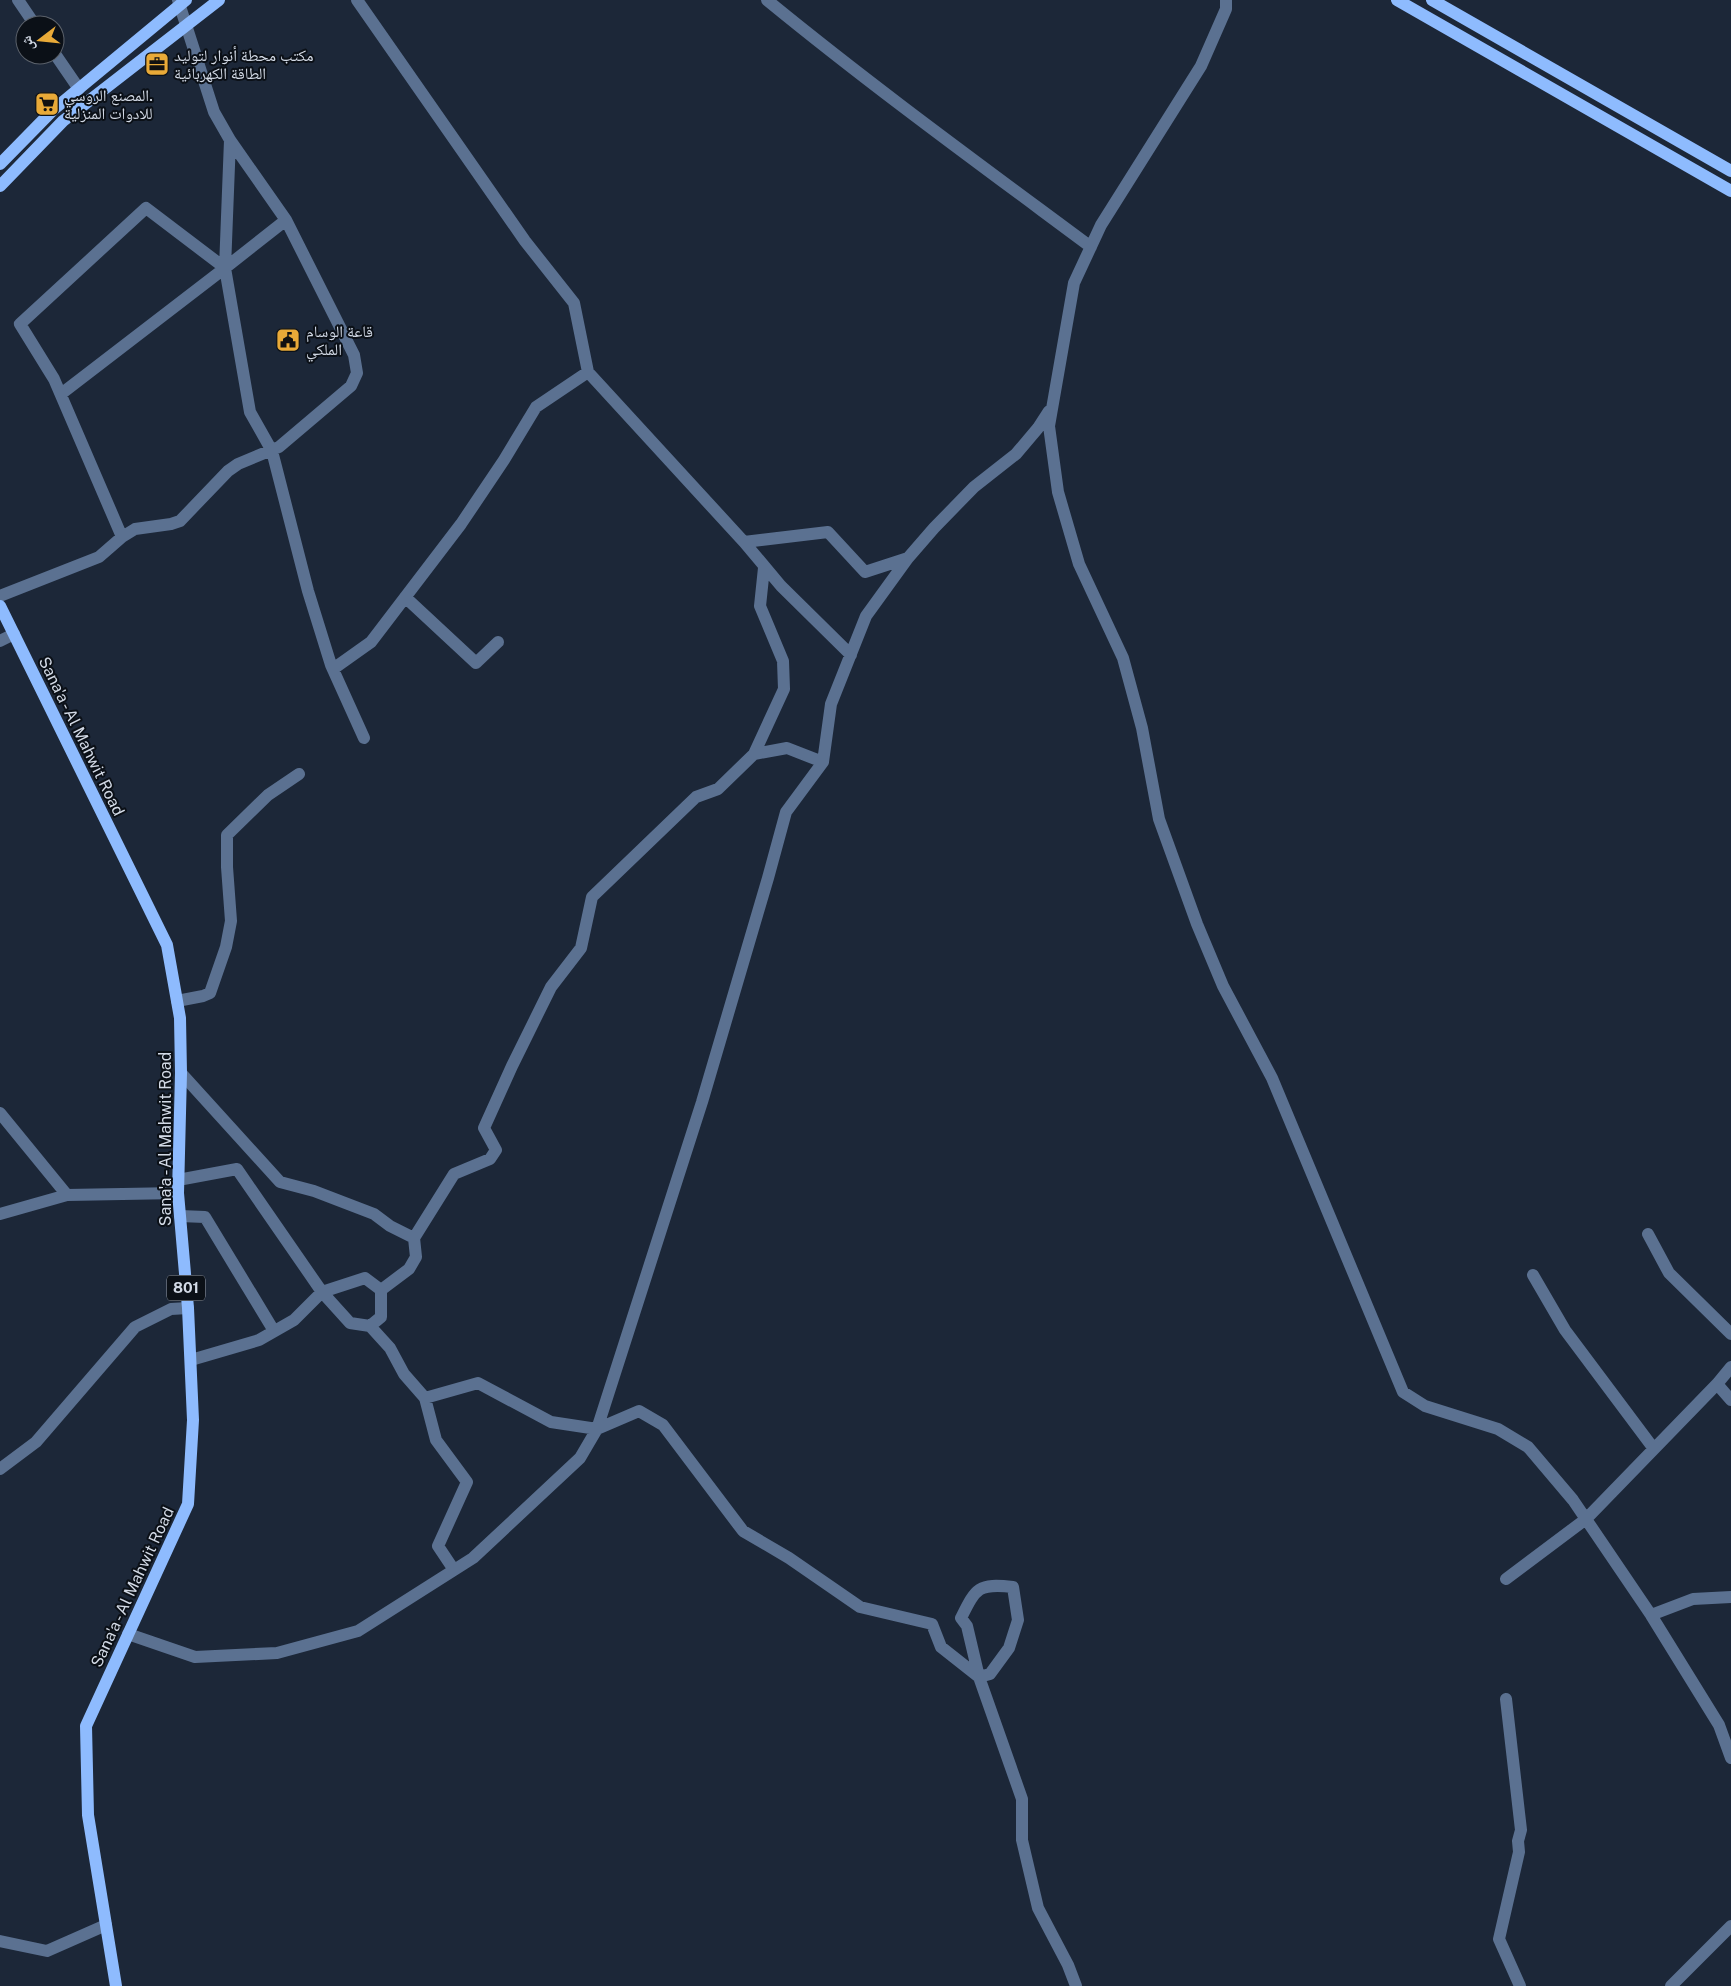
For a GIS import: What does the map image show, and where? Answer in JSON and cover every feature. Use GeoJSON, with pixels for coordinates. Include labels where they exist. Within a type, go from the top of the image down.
{"type":"FeatureCollection","features":[{"type":"Feature","properties":{"kind":"main road"},"geometry":{"type":"LineString","coordinates":[[0,186],[63,121],[219,0]]}},
{"type":"Feature","properties":{"kind":"main road"},"geometry":{"type":"LineString","coordinates":[[1397,0],[1731,191]]}},
{"type":"Feature","properties":{"kind":"main road"},"geometry":{"type":"LineString","coordinates":[[1432,0],[1731,171]]}},
{"type":"Feature","properties":{"kind":"main road"},"geometry":{"type":"LineString","coordinates":[[0,164],[53,110],[181,2]]}},
{"type":"Feature","properties":{"kind":"main road","name":"Sana'a - Al Mahwit Road"},"geometry":{"type":"LineString","coordinates":[[0,606],[167,945],[180,1018],[181,1073],[178,1186],[188,1308],[193,1420],[188,1504],[86,1726],[88,1815],[116,1986]]}},
{"type":"Feature","properties":{"kind":"street"},"geometry":{"type":"LineString","coordinates":[[18,0],[28,15]]}},
{"type":"Feature","properties":{"kind":"street"},"geometry":{"type":"LineString","coordinates":[[357,0],[525,241],[574,303],[588,372],[744,542],[764,568],[851,655]]}},
{"type":"Feature","properties":{"kind":"street"},"geometry":{"type":"LineString","coordinates":[[767,0],[927,126],[1091,247]]}},
{"type":"Feature","properties":{"kind":"street"},"geometry":{"type":"LineString","coordinates":[[1226,0],[1226,9],[1201,66],[1101,225],[1074,283],[1049,426],[1058,492],[1078,564],[1123,658],[1142,728],[1162,828],[1197,924],[1219,977],[1272,1078],[1403,1392],[1425,1406],[1498,1429],[1528,1448],[1573,1500],[1651,1615],[1719,1725],[1731,1758]]}},
{"type":"Feature","properties":{"kind":"street"},"geometry":{"type":"LineString","coordinates":[[0,596],[99,557],[122,537],[143,527],[171,524],[180,521],[233,468],[272,451],[285,442],[351,386],[356,378],[358,367],[354,355],[286,220],[230,140],[208,98],[181,2]]}},
{"type":"Feature","properties":{"kind":"street"},"geometry":{"type":"LineString","coordinates":[[63,65],[79,88]]}},
{"type":"Feature","properties":{"kind":"street"},"geometry":{"type":"LineString","coordinates":[[230,140],[225,268],[250,412],[272,451],[308,591],[333,669],[364,738]]}},
{"type":"Feature","properties":{"kind":"street"},"geometry":{"type":"LineString","coordinates":[[122,537],[54,379],[20,324],[146,208],[225,268]]}},
{"type":"Feature","properties":{"kind":"street"},"geometry":{"type":"LineString","coordinates":[[61,394],[286,220]]}},
{"type":"Feature","properties":{"kind":"street"},"geometry":{"type":"LineString","coordinates":[[333,669],[371,642],[461,524],[504,460],[536,407],[588,372]]}},
{"type":"Feature","properties":{"kind":"street"},"geometry":{"type":"LineString","coordinates":[[128,1634],[195,1657],[276,1653],[358,1631],[473,1558],[580,1458],[597,1429],[702,1102],[786,812],[823,762],[831,704],[866,616],[908,558],[934,528],[974,487],[1016,454],[1038,428],[1053,404]]}},
{"type":"Feature","properties":{"kind":"street"},"geometry":{"type":"LineString","coordinates":[[744,542],[828,532],[866,572],[908,558]]}},
{"type":"Feature","properties":{"kind":"street"},"geometry":{"type":"LineString","coordinates":[[382,1290],[409,1269],[416,1258],[414,1238],[454,1174],[490,1159],[496,1150],[484,1128],[551,987],[581,948],[592,897],[696,797],[718,789],[754,754],[784,689],[783,661],[760,606],[764,568]]}},
{"type":"Feature","properties":{"kind":"street"},"geometry":{"type":"LineString","coordinates":[[405,597],[476,663],[498,642]]}},
{"type":"Feature","properties":{"kind":"street"},"geometry":{"type":"LineString","coordinates":[[0,641],[14,634]]}},
{"type":"Feature","properties":{"kind":"street"},"geometry":{"type":"LineString","coordinates":[[754,754],[787,748],[823,762]]}},
{"type":"Feature","properties":{"kind":"street"},"geometry":{"type":"LineString","coordinates":[[177,1001],[210,993],[226,947],[231,921],[227,836],[268,795],[299,774]]}},
{"type":"Feature","properties":{"kind":"street"},"geometry":{"type":"LineString","coordinates":[[181,1073],[280,1182],[314,1191],[374,1214],[390,1226],[414,1238]]}},
{"type":"Feature","properties":{"kind":"street"},"geometry":{"type":"LineString","coordinates":[[0,1112],[67,1195]]}},
{"type":"Feature","properties":{"kind":"street"},"geometry":{"type":"LineString","coordinates":[[0,1214],[67,1195],[178,1186],[236,1169],[322,1292],[350,1323],[370,1326],[390,1348],[404,1374],[425,1398],[436,1440],[467,1482],[438,1546],[454,1570]]}},
{"type":"Feature","properties":{"kind":"street"},"geometry":{"type":"LineString","coordinates":[[180,1216],[205,1217],[274,1331]]}},
{"type":"Feature","properties":{"kind":"street"},"geometry":{"type":"LineString","coordinates":[[1648,1234],[1669,1273],[1731,1334]]}},
{"type":"Feature","properties":{"kind":"street"},"geometry":{"type":"LineString","coordinates":[[1533,1275],[1564,1330],[1654,1449]]}},
{"type":"Feature","properties":{"kind":"street"},"geometry":{"type":"LineString","coordinates":[[191,1360],[259,1340],[294,1320],[322,1292],[365,1278],[382,1290]]}},
{"type":"Feature","properties":{"kind":"street"},"geometry":{"type":"LineString","coordinates":[[370,1326],[381,1317],[382,1290]]}},
{"type":"Feature","properties":{"kind":"street"},"geometry":{"type":"LineString","coordinates":[[0,1469],[36,1442],[135,1327],[171,1308],[188,1308]]}},
{"type":"Feature","properties":{"kind":"street"},"geometry":{"type":"LineString","coordinates":[[1506,1579],[1586,1519],[1717,1384],[1731,1367]]}},
{"type":"Feature","properties":{"kind":"street"},"geometry":{"type":"LineString","coordinates":[[425,1398],[478,1383],[551,1422],[597,1429],[639,1411],[663,1425],[743,1531],[788,1558],[860,1607],[932,1624],[941,1647],[979,1677]]}},
{"type":"Feature","properties":{"kind":"street"},"geometry":{"type":"LineString","coordinates":[[1717,1384],[1731,1400]]}},
{"type":"Feature","properties":{"kind":"street"},"geometry":{"type":"LineString","coordinates":[[979,1677],[990,1674],[1008,1648],[1018,1620],[1013,1586],[991,1584],[974,1594],[961,1618],[967,1626],[979,1677],[1022,1799],[1022,1840],[1038,1908],[1068,1966],[1076,1986]]}},
{"type":"Feature","properties":{"kind":"street"},"geometry":{"type":"LineString","coordinates":[[1651,1615],[1693,1599],[1731,1597]]}},
{"type":"Feature","properties":{"kind":"street"},"geometry":{"type":"LineString","coordinates":[[1506,1700],[1521,1830],[1518,1841],[1519,1852],[1499,1939],[1520,1986]]}},
{"type":"Feature","properties":{"kind":"street"},"geometry":{"type":"LineString","coordinates":[[0,1941],[47,1951],[106,1925]]}},
{"type":"Feature","properties":{"kind":"street"},"geometry":{"type":"LineString","coordinates":[[1672,1986],[1731,1926]]}},
{"type":"Feature","properties":{"kind":"place","name":"مكتب محطة أنوار لتوليد الطاقة الكهربائية"},"geometry":{"type":"Point","coordinates":[157,64]}},
{"type":"Feature","properties":{"kind":"place","name":"المصنع الروسي. للادوات المنزلية"},"geometry":{"type":"Point","coordinates":[47,104]}},
{"type":"Feature","properties":{"kind":"place","name":"قاعة الوسام الملكي"},"geometry":{"type":"Point","coordinates":[288,340]}}]}
